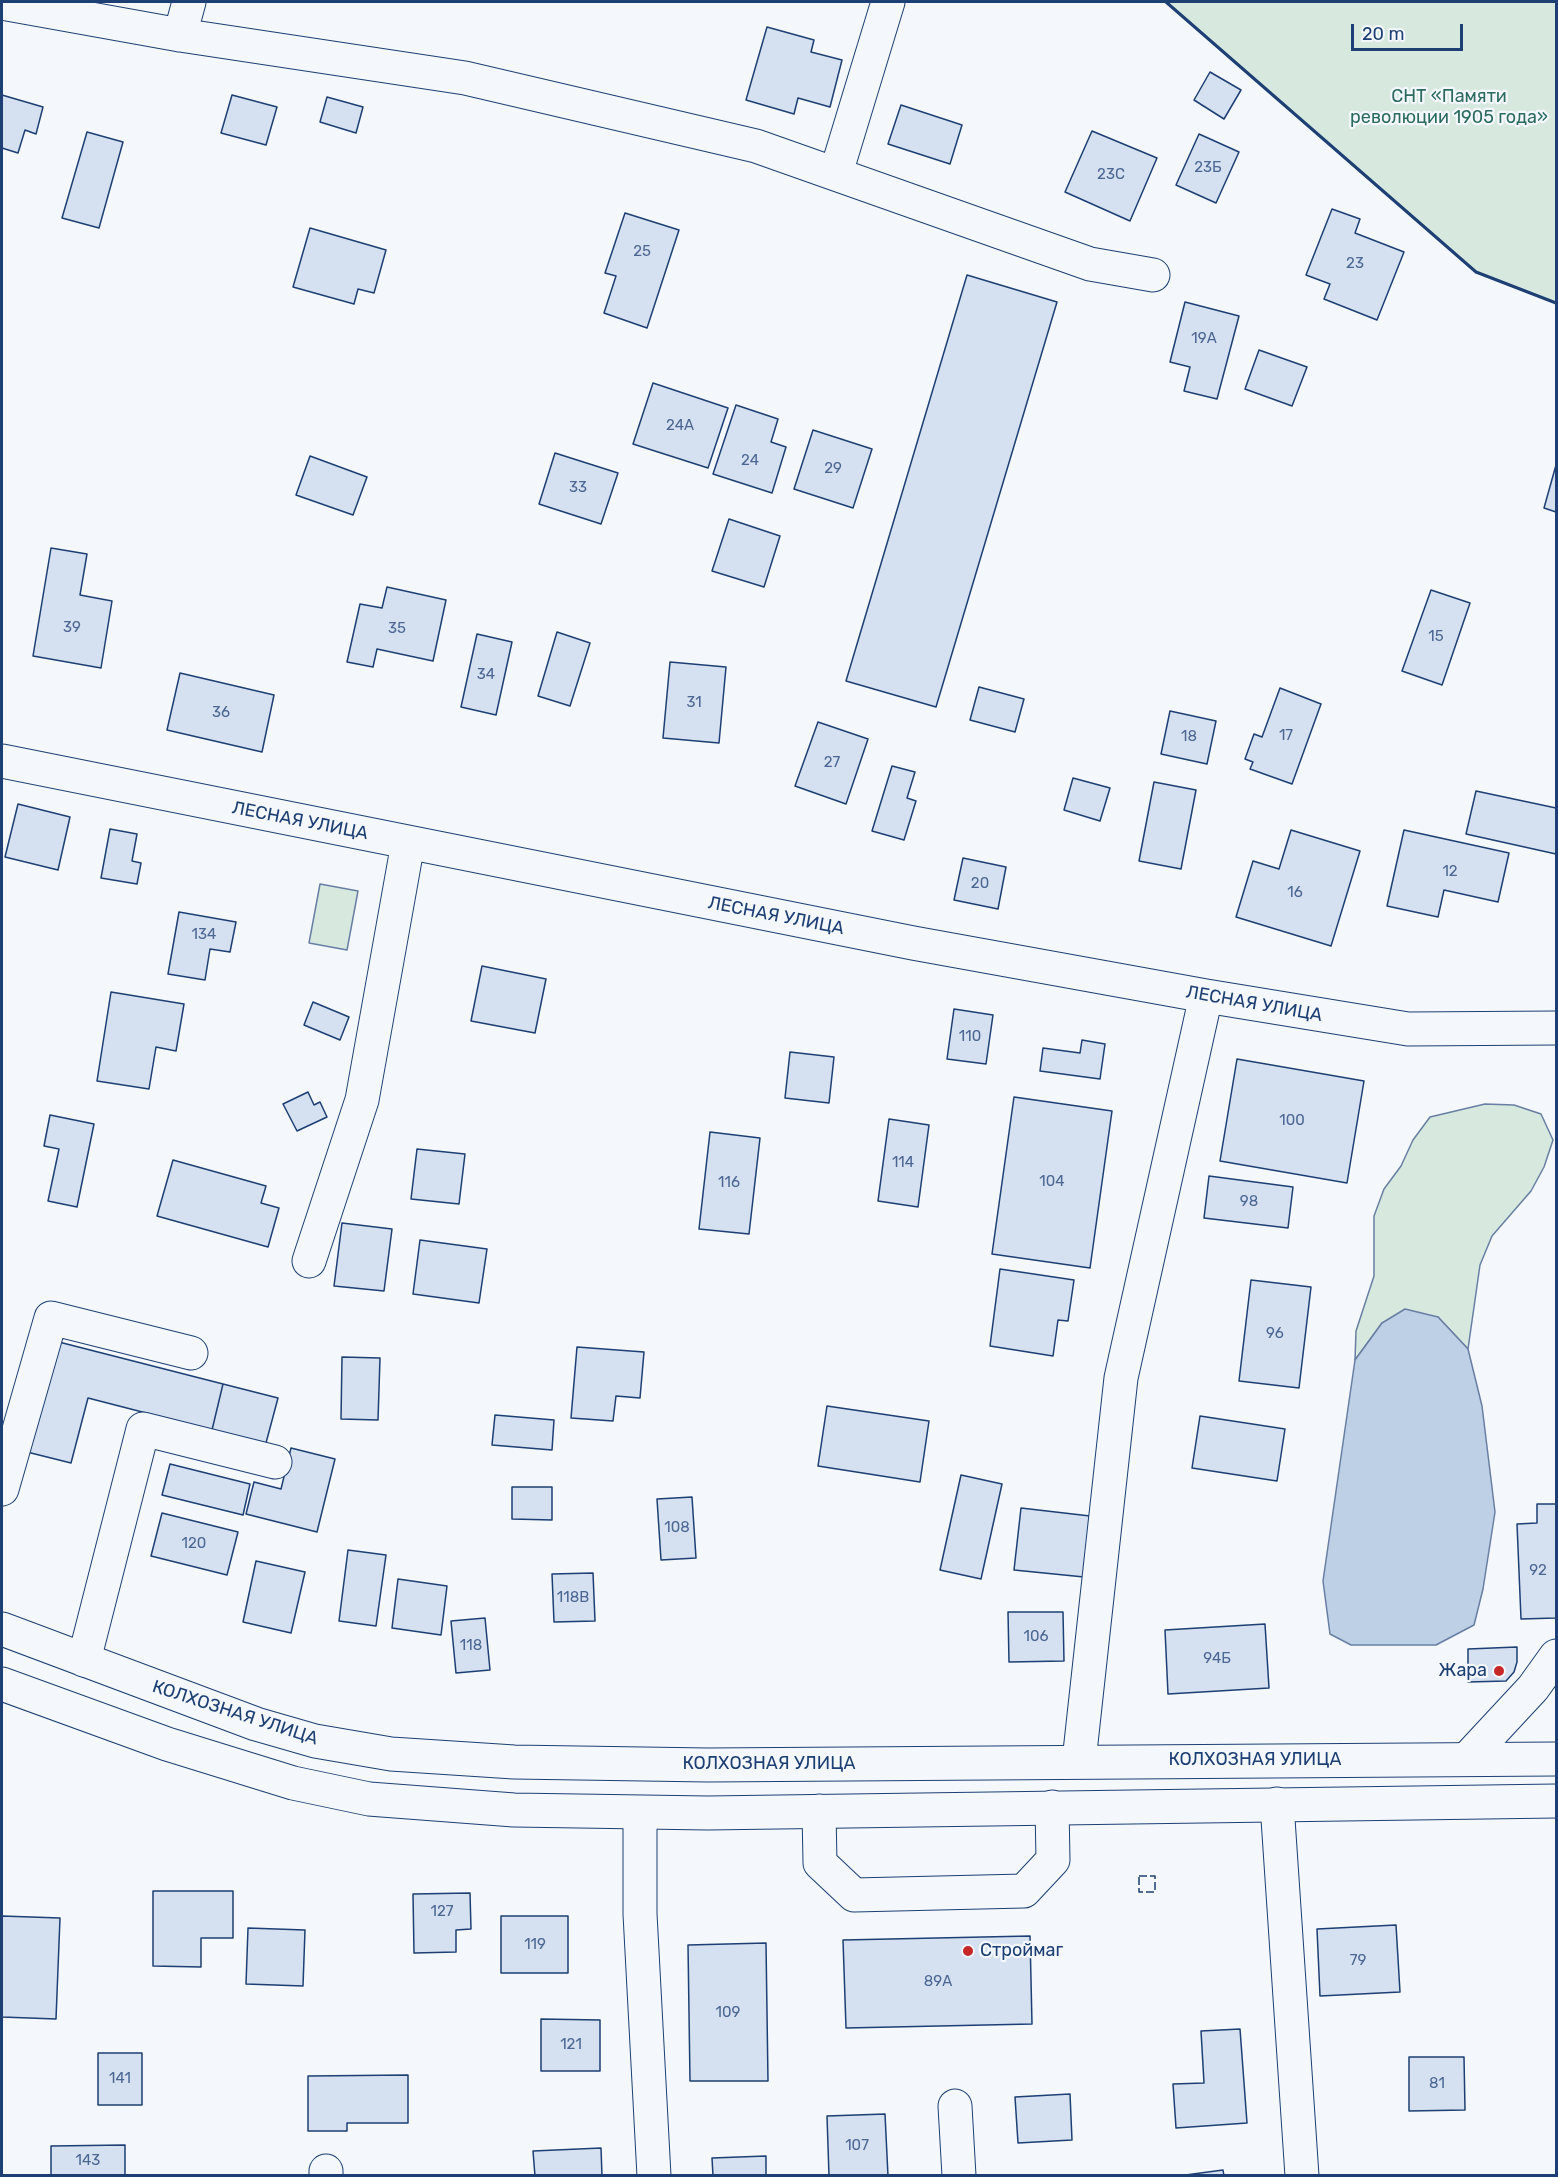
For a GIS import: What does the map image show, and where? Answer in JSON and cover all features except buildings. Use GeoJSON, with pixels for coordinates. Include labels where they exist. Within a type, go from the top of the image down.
{"type":"FeatureCollection","features":[{"type":"Feature","properties":{"kind":"street"},"geometry":{"type":"LineString","coordinates":[[180,35],[189,2]]}},
{"type":"Feature","properties":{"kind":"street"},"geometry":{"type":"LineString","coordinates":[[836,173],[888,2]]}},
{"type":"Feature","properties":{"kind":"street"},"geometry":{"type":"LineString","coordinates":[[2,3],[180,35],[465,78],[756,147],[836,173],[1090,264],[1153,275]]}},
{"type":"Feature","properties":{"kind":"street","name":"ЛЕСНАЯ УЛИЦА"},"geometry":{"type":"LineString","coordinates":[[2,761],[913,943],[1206,996],[1408,1029],[1557,1029]]}},
{"type":"Feature","properties":{"kind":"street"},"geometry":{"type":"LineString","coordinates":[[309,1261],[362,1100],[408,843]]}},
{"type":"Feature","properties":{"kind":"street"},"geometry":{"type":"LineString","coordinates":[[1078,1761],[1121,1378],[1206,996]]}},
{"type":"Feature","properties":{"kind":"street"},"geometry":{"type":"LineString","coordinates":[[2,1489],[51,1318],[191,1353]]}},
{"type":"Feature","properties":{"kind":"street"},"geometry":{"type":"LineString","coordinates":[[84,1660],[143,1429],[275,1462]]}},
{"type":"Feature","properties":{"kind":"street","name":"КОЛХОЗНАЯ УЛИЦА"},"geometry":{"type":"LineString","coordinates":[[2,1629],[256,1724],[315,1740],[391,1754],[514,1762],[708,1765],[1557,1759]]}},
{"type":"Feature","properties":{"kind":"street"},"geometry":{"type":"LineString","coordinates":[[1467,1759],[1533,1688],[1557,1656]]}},
{"type":"Feature","properties":{"kind":"street"},"geometry":{"type":"LineString","coordinates":[[2,1684],[222,1762],[293,1783],[369,1799],[514,1810],[640,1813],[1557,1802]]}},
{"type":"Feature","properties":{"kind":"street"},"geometry":{"type":"LineString","coordinates":[[1277,1804],[1302,2175]]}},
{"type":"Feature","properties":{"kind":"street"},"geometry":{"type":"LineString","coordinates":[[819,1811],[820,1863],[854,1895],[1024,1891],[1053,1860],[1052,1807]]}},
{"type":"Feature","properties":{"kind":"street"},"geometry":{"type":"LineString","coordinates":[[640,1813],[640,1914],[654,2175]]}},
{"type":"Feature","properties":{"kind":"street"},"geometry":{"type":"LineString","coordinates":[[955,2106],[959,2175]]}},
{"type":"Feature","properties":{"kind":"green space","name":"СНТ «Памяти революции 1905 года»"},"geometry":{"type":"Polygon","coordinates":[[[1166,2],[1556,2],[1556,303],[1476,272],[1166,2]]]}},
{"type":"Feature","properties":{"kind":"green space"},"geometry":{"type":"Polygon","coordinates":[[[320,884],[358,891],[347,950],[309,943],[320,884]]]}},
{"type":"Feature","properties":{"kind":"green space"},"geometry":{"type":"Polygon","coordinates":[[[1485,1104],[1514,1105],[1541,1114],[1553,1140],[1544,1167],[1531,1191],[1492,1236],[1480,1265],[1468,1349],[1438,1317],[1382,1323],[1355,1360],[1356,1331],[1374,1276],[1374,1216],[1384,1189],[1401,1166],[1413,1140],[1430,1117],[1485,1104]]]}},
{"type":"Feature","properties":{"kind":"water"},"geometry":{"type":"Polygon","coordinates":[[[1405,1309],[1438,1317],[1468,1349],[1482,1406],[1495,1512],[1483,1589],[1474,1625],[1436,1645],[1351,1645],[1330,1634],[1323,1581],[1355,1360],[1382,1323],[1405,1309]]]}},
{"type":"Feature","properties":{"kind":"fence"},"geometry":{"type":"LineString","coordinates":[[1139,1876],[1155,1876],[1155,1892],[1139,1892],[1139,1876]]}},
{"type":"Feature","properties":{"kind":"wall"},"geometry":{"type":"LineString","coordinates":[[1166,2],[1476,272],[1556,303]]}},
{"type":"Feature","properties":{"kind":"place","name":"Жара"},"geometry":{"type":"Point","coordinates":[1499,1671]}},
{"type":"Feature","properties":{"kind":"place","name":"Строймаг"},"geometry":{"type":"Point","coordinates":[968,1951]}}]}
